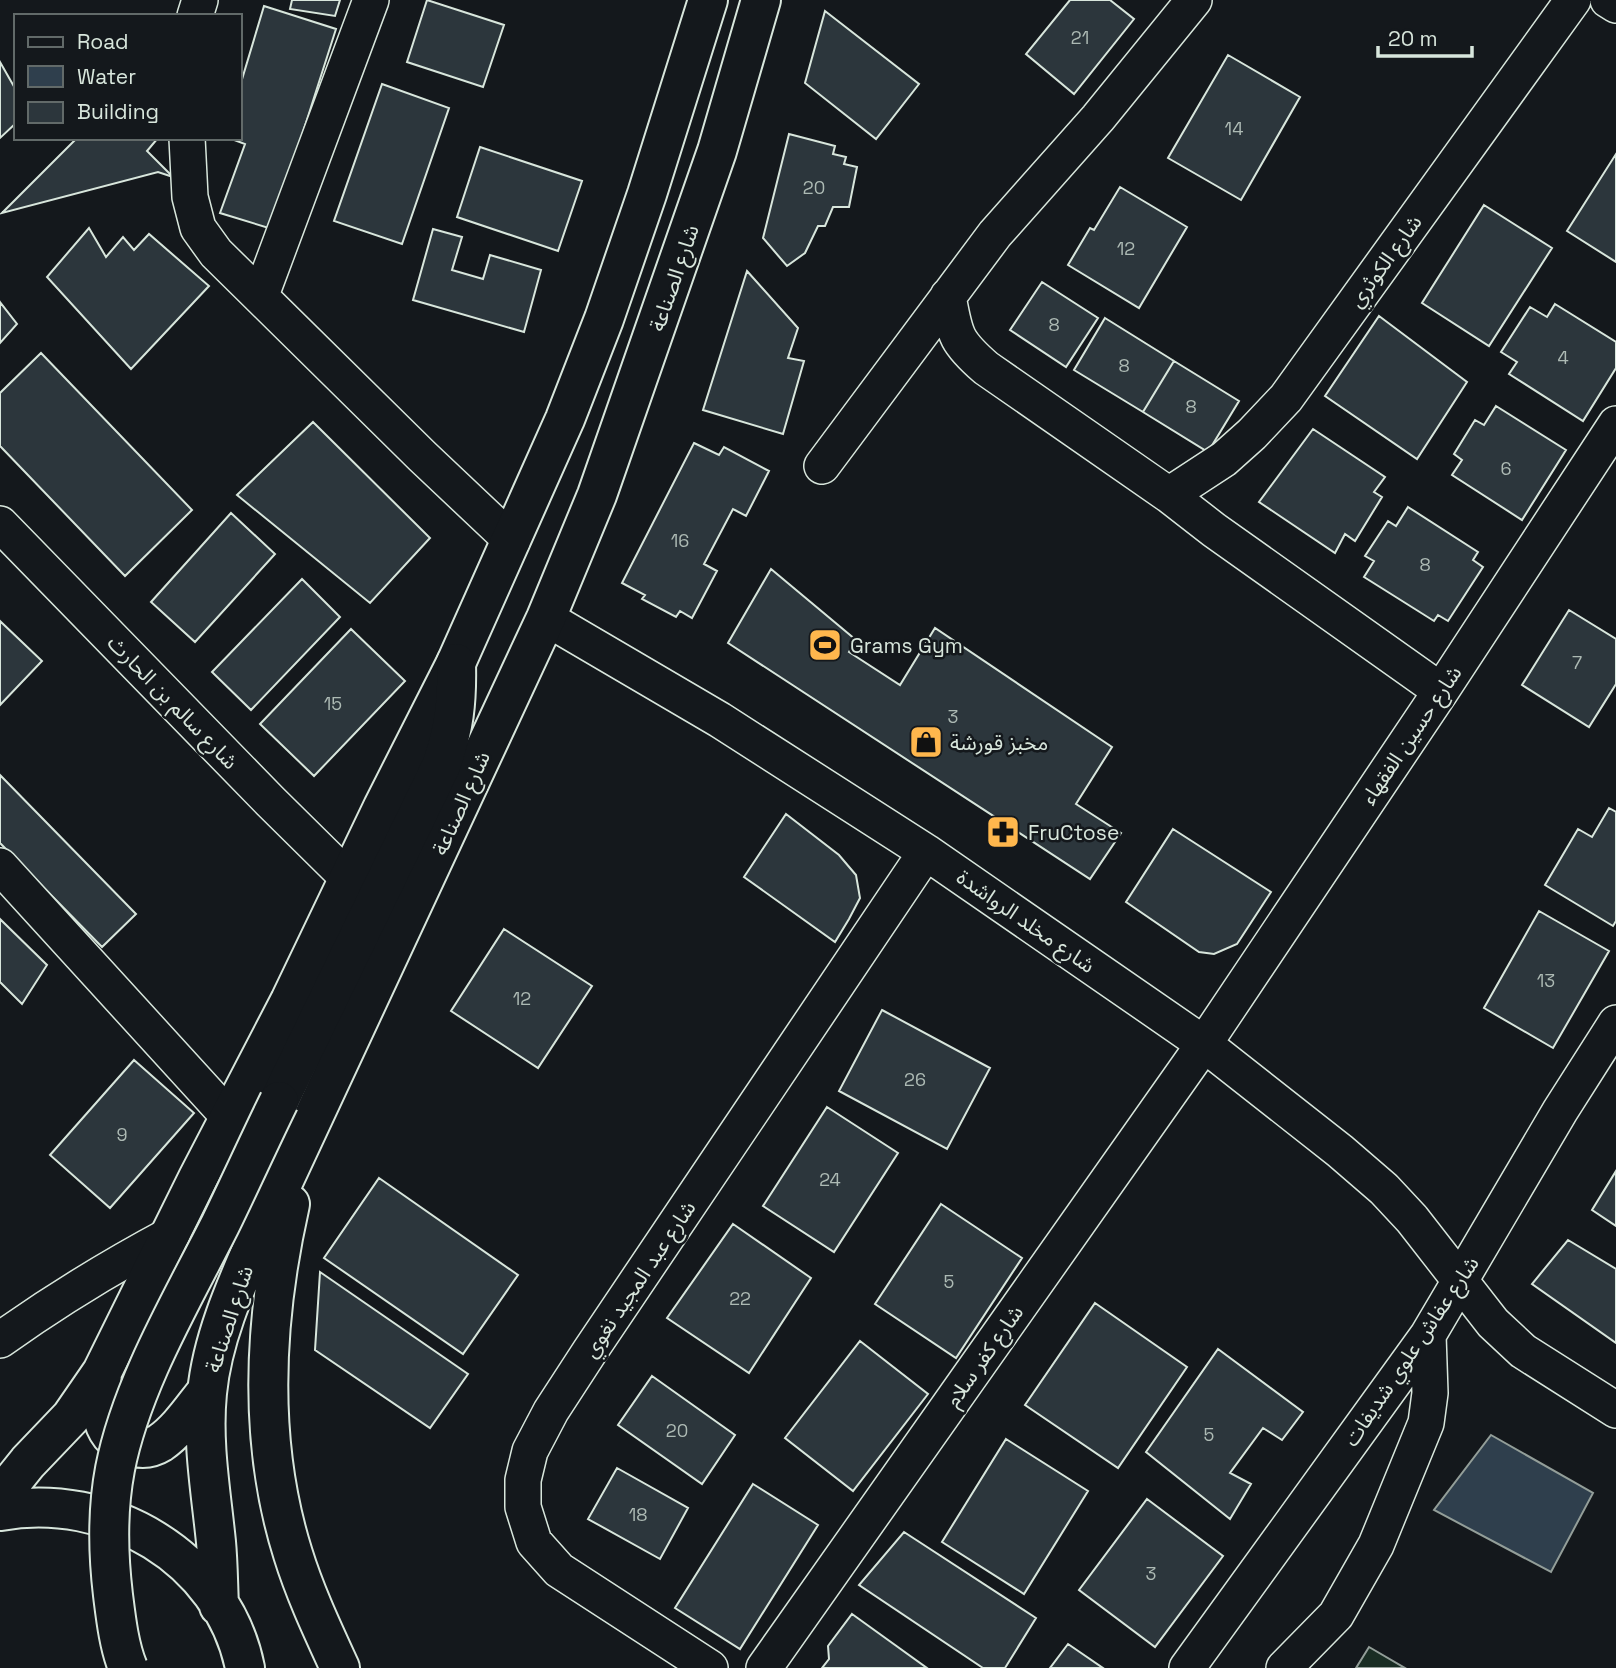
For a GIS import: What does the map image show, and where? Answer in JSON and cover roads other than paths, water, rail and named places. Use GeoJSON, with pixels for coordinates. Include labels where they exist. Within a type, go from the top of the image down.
{"type":"FeatureCollection","features":[{"type":"Feature","properties":{"kind":"main road"},"geometry":{"type":"LineString","coordinates":[[0,1497],[28,1462],[71,1418],[102,1372],[290,1001],[348,878],[456,663],[565,419],[604,319],[648,194],[708,0]]}},
{"type":"Feature","properties":{"kind":"main road","name":"شارع الصناعة"},"geometry":{"type":"LineString","coordinates":[[219,1606],[216,1543],[206,1467],[207,1391],[223,1324],[241,1276],[546,618],[597,495],[717,151],[761,0]]}},
{"type":"Feature","properties":{"kind":"main road"},"geometry":{"type":"LineString","coordinates":[[128,1668],[116,1617],[109,1564],[109,1515],[115,1468],[130,1416],[167,1329],[441,766],[452,737],[456,663]]}},
{"type":"Feature","properties":{"kind":"main road"},"geometry":{"type":"LineString","coordinates":[[302,1145],[273,1295],[268,1348],[268,1392],[275,1475],[283,1520],[305,1587],[340,1668]]}},
{"type":"Feature","properties":{"kind":"main road"},"geometry":{"type":"LineString","coordinates":[[102,1372],[100,1399],[102,1419],[108,1433],[127,1446],[141,1449],[158,1444],[171,1434],[207,1391]]}},
{"type":"Feature","properties":{"kind":"main road"},"geometry":{"type":"LineString","coordinates":[[0,1511],[53,1507],[86,1511],[118,1521],[148,1536],[176,1555],[200,1579],[219,1606],[245,1666]]}},
{"type":"Feature","properties":{"kind":"street"},"geometry":{"type":"LineString","coordinates":[[261,295],[372,0]]}},
{"type":"Feature","properties":{"kind":"street"},"geometry":{"type":"LineString","coordinates":[[822,466],[995,234],[1098,118],[1195,0]]}},
{"type":"Feature","properties":{"kind":"street","name":"شارع الكوثري"},"geometry":{"type":"LineString","coordinates":[[1169,495],[1224,459],[1286,398],[1573,0]]}},
{"type":"Feature","properties":{"kind":"street"},"geometry":{"type":"LineString","coordinates":[[1608,0],[1616,5]]}},
{"type":"Feature","properties":{"kind":"street"},"geometry":{"type":"LineString","coordinates":[[187,140],[190,197],[198,228],[216,253],[512,541]]}},
{"type":"Feature","properties":{"kind":"street"},"geometry":{"type":"LineString","coordinates":[[948,296],[954,327],[962,348],[986,368],[1169,495],[1441,691]]}},
{"type":"Feature","properties":{"kind":"street","name":"شارع حسين الفقهاء"},"geometry":{"type":"LineString","coordinates":[[1204,1044],[1616,424]]}},
{"type":"Feature","properties":{"kind":"street","name":"شارع سالم بن الحارث"},"geometry":{"type":"LineString","coordinates":[[0,524],[348,878]]}},
{"type":"Feature","properties":{"kind":"street","name":"شارع مخلد الرواشدة"},"geometry":{"type":"LineString","coordinates":[[546,618],[720,720],[926,852],[1204,1044],[1384,1189],[1412,1219],[1493,1323],[1523,1351],[1616,1410]]}},
{"type":"Feature","properties":{"kind":"street","name":"شارع عبد المجيد نغوي"},"geometry":{"type":"LineString","coordinates":[[710,1668],[559,1570],[534,1542],[523,1507],[523,1480],[530,1451],[551,1411],[590,1351],[926,852]]}},
{"type":"Feature","properties":{"kind":"street"},"geometry":{"type":"LineString","coordinates":[[0,866],[229,1117]]}},
{"type":"Feature","properties":{"kind":"street","name":"شارع عفاش علوي شديفات"},"geometry":{"type":"LineString","coordinates":[[1187,1668],[1428,1335],[1560,1111],[1616,1023]]}},
{"type":"Feature","properties":{"kind":"street","name":"شارع كفر سلام"},"geometry":{"type":"LineString","coordinates":[[764,1668],[1204,1044]]}},
{"type":"Feature","properties":{"kind":"street"},"geometry":{"type":"LineString","coordinates":[[0,1340],[70,1292],[172,1234]]}},
{"type":"Feature","properties":{"kind":"street"},"geometry":{"type":"LineString","coordinates":[[1284,1668],[1336,1615],[1376,1545],[1426,1423],[1430,1393],[1428,1335]]}},
{"type":"Feature","properties":{"kind":"water"},"geometry":{"type":"Polygon","coordinates":[[[1491,1435],[1593,1493],[1551,1572],[1434,1510],[1491,1435]]]}},
{"type":"Feature","properties":{"kind":"place","name":"Grams Gym"},"geometry":{"type":"Point","coordinates":[825,645]}},
{"type":"Feature","properties":{"kind":"place","name":"مخبز قورشة"},"geometry":{"type":"Point","coordinates":[926,742]}},
{"type":"Feature","properties":{"kind":"place","name":"FruCtose"},"geometry":{"type":"Point","coordinates":[1003,832]}}]}
